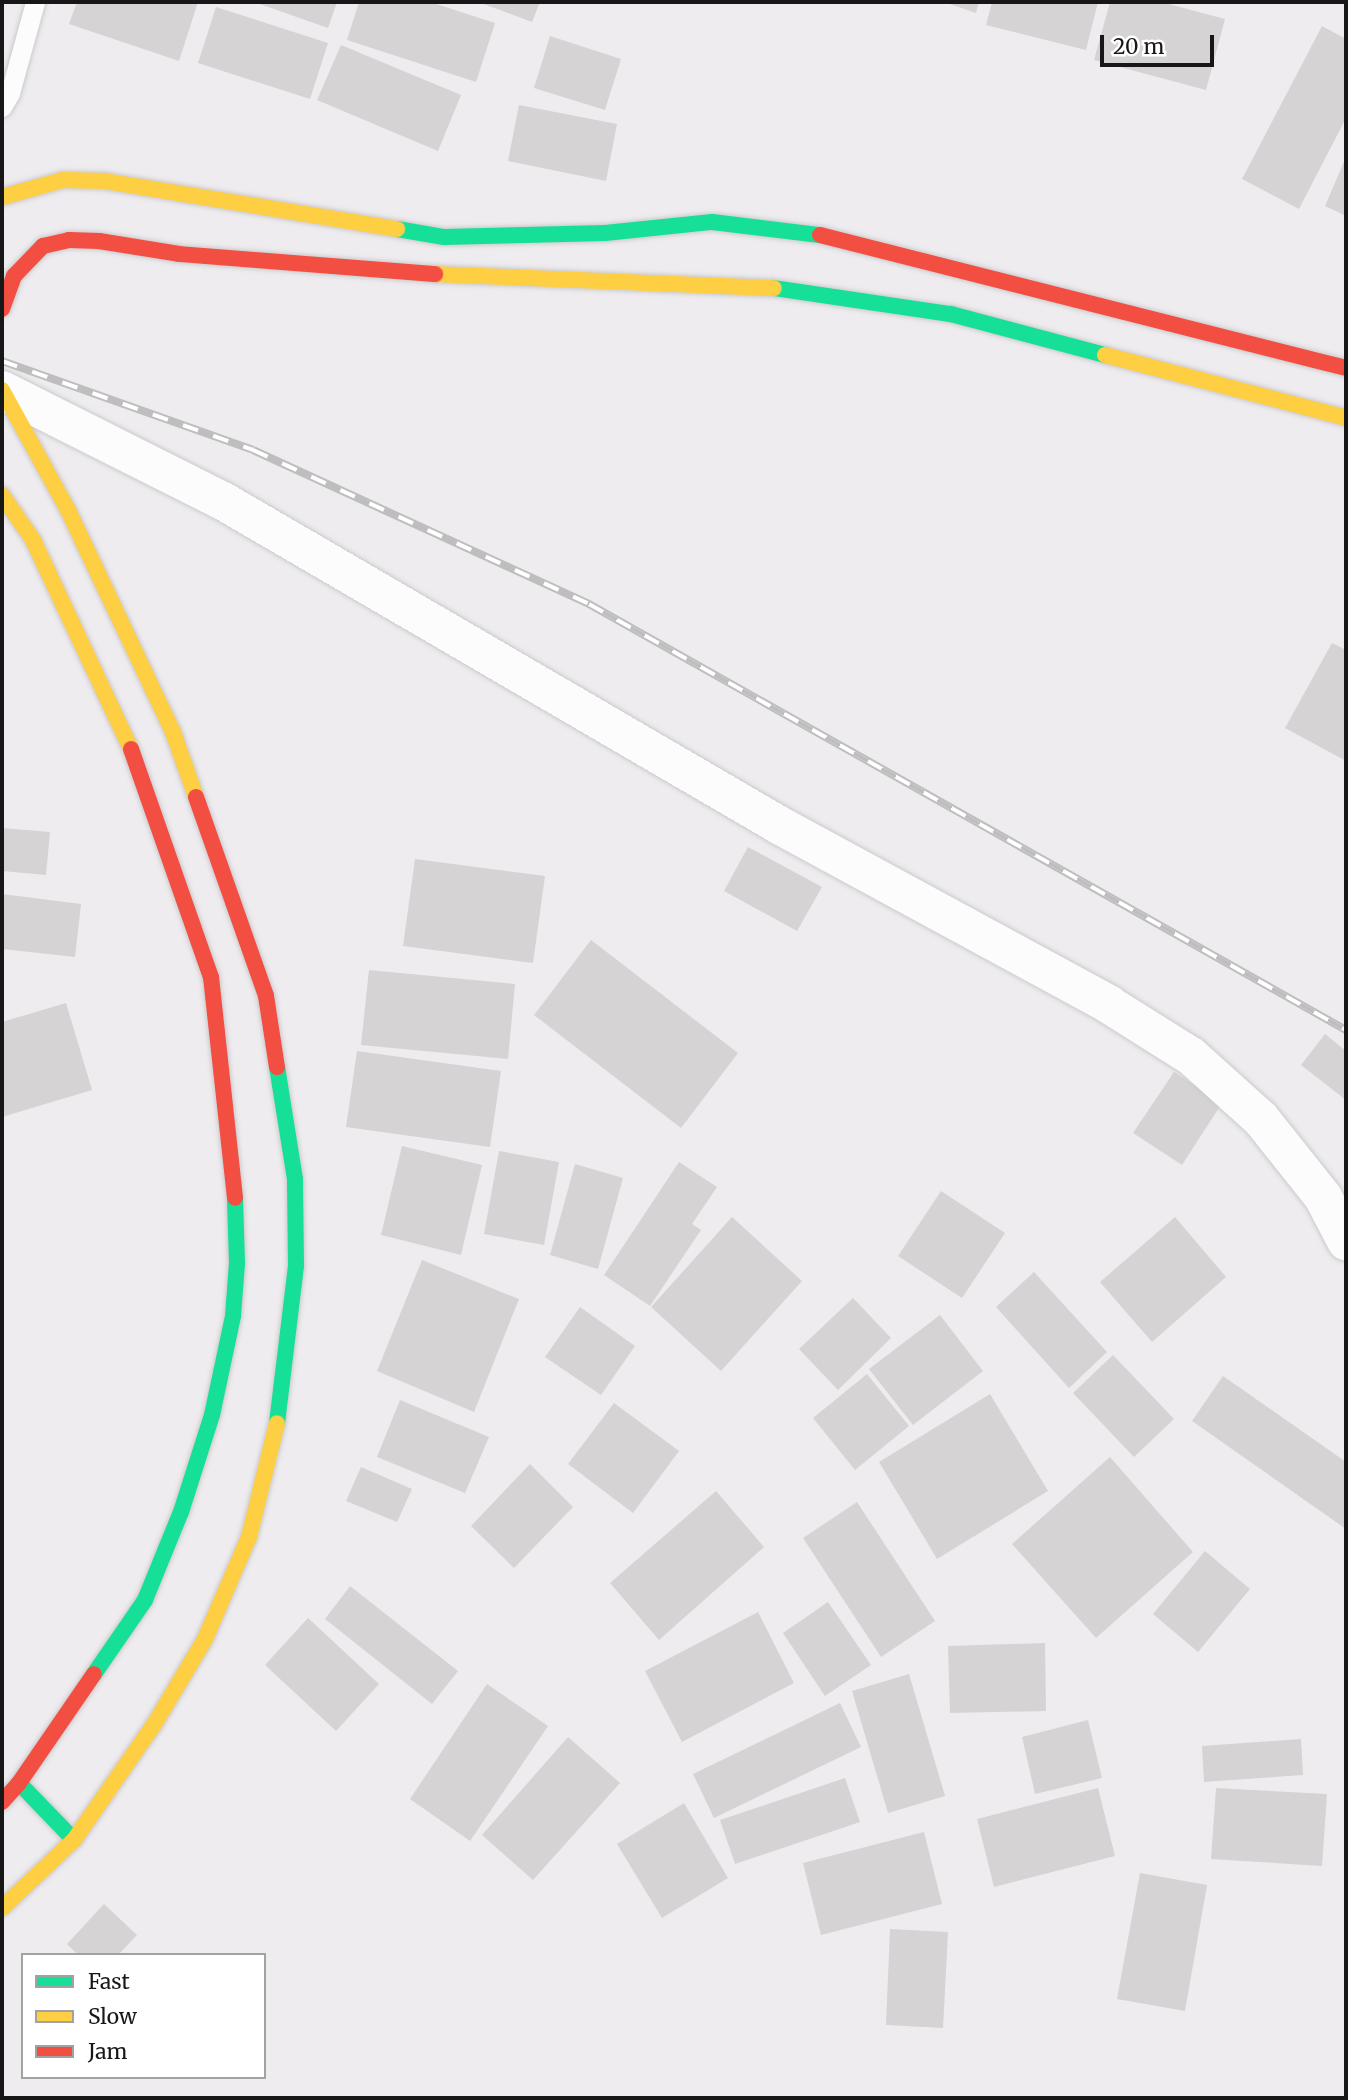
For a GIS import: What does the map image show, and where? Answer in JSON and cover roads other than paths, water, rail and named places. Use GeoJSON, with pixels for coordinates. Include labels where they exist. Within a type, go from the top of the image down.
{"type":"FeatureCollection","features":[{"type":"Feature","properties":{"kind":"main road"},"geometry":{"type":"LineString","coordinates":[[2,197],[62,180],[104,181],[444,237],[605,233],[712,222],[824,235],[1346,368]]}},
{"type":"Feature","properties":{"kind":"main road"},"geometry":{"type":"LineString","coordinates":[[2,309],[14,276],[23,266],[43,246],[69,240],[99,241],[179,254],[446,275],[794,289],[951,314],[1346,418]]}},
{"type":"Feature","properties":{"kind":"main road"},"geometry":{"type":"LineString","coordinates":[[2,390],[68,510],[173,732],[266,996],[295,1179],[296,1265],[292,1323],[276,1431],[249,1537],[205,1639],[155,1723],[74,1840],[2,1908]]}},
{"type":"Feature","properties":{"kind":"main road"},"geometry":{"type":"LineString","coordinates":[[2,495],[33,540],[130,745],[211,977],[235,1184],[237,1263],[233,1316],[212,1415],[181,1512],[145,1600],[19,1783],[2,1802]]}},
{"type":"Feature","properties":{"kind":"main road"},"geometry":{"type":"LineString","coordinates":[[19,1783],[74,1840]]}},
{"type":"Feature","properties":{"kind":"street"},"geometry":{"type":"LineString","coordinates":[[2,390],[223,501],[767,818],[1108,1004],[1191,1056],[1261,1119],[1323,1198],[1346,1241]]}},
{"type":"Feature","properties":{"kind":"lane"},"geometry":{"type":"LineString","coordinates":[[2,107],[10,93],[35,2]]}},
{"type":"Feature","properties":{"kind":"railway"},"geometry":{"type":"LineString","coordinates":[[2,361],[253,450],[589,604],[1346,1030]]}}]}
